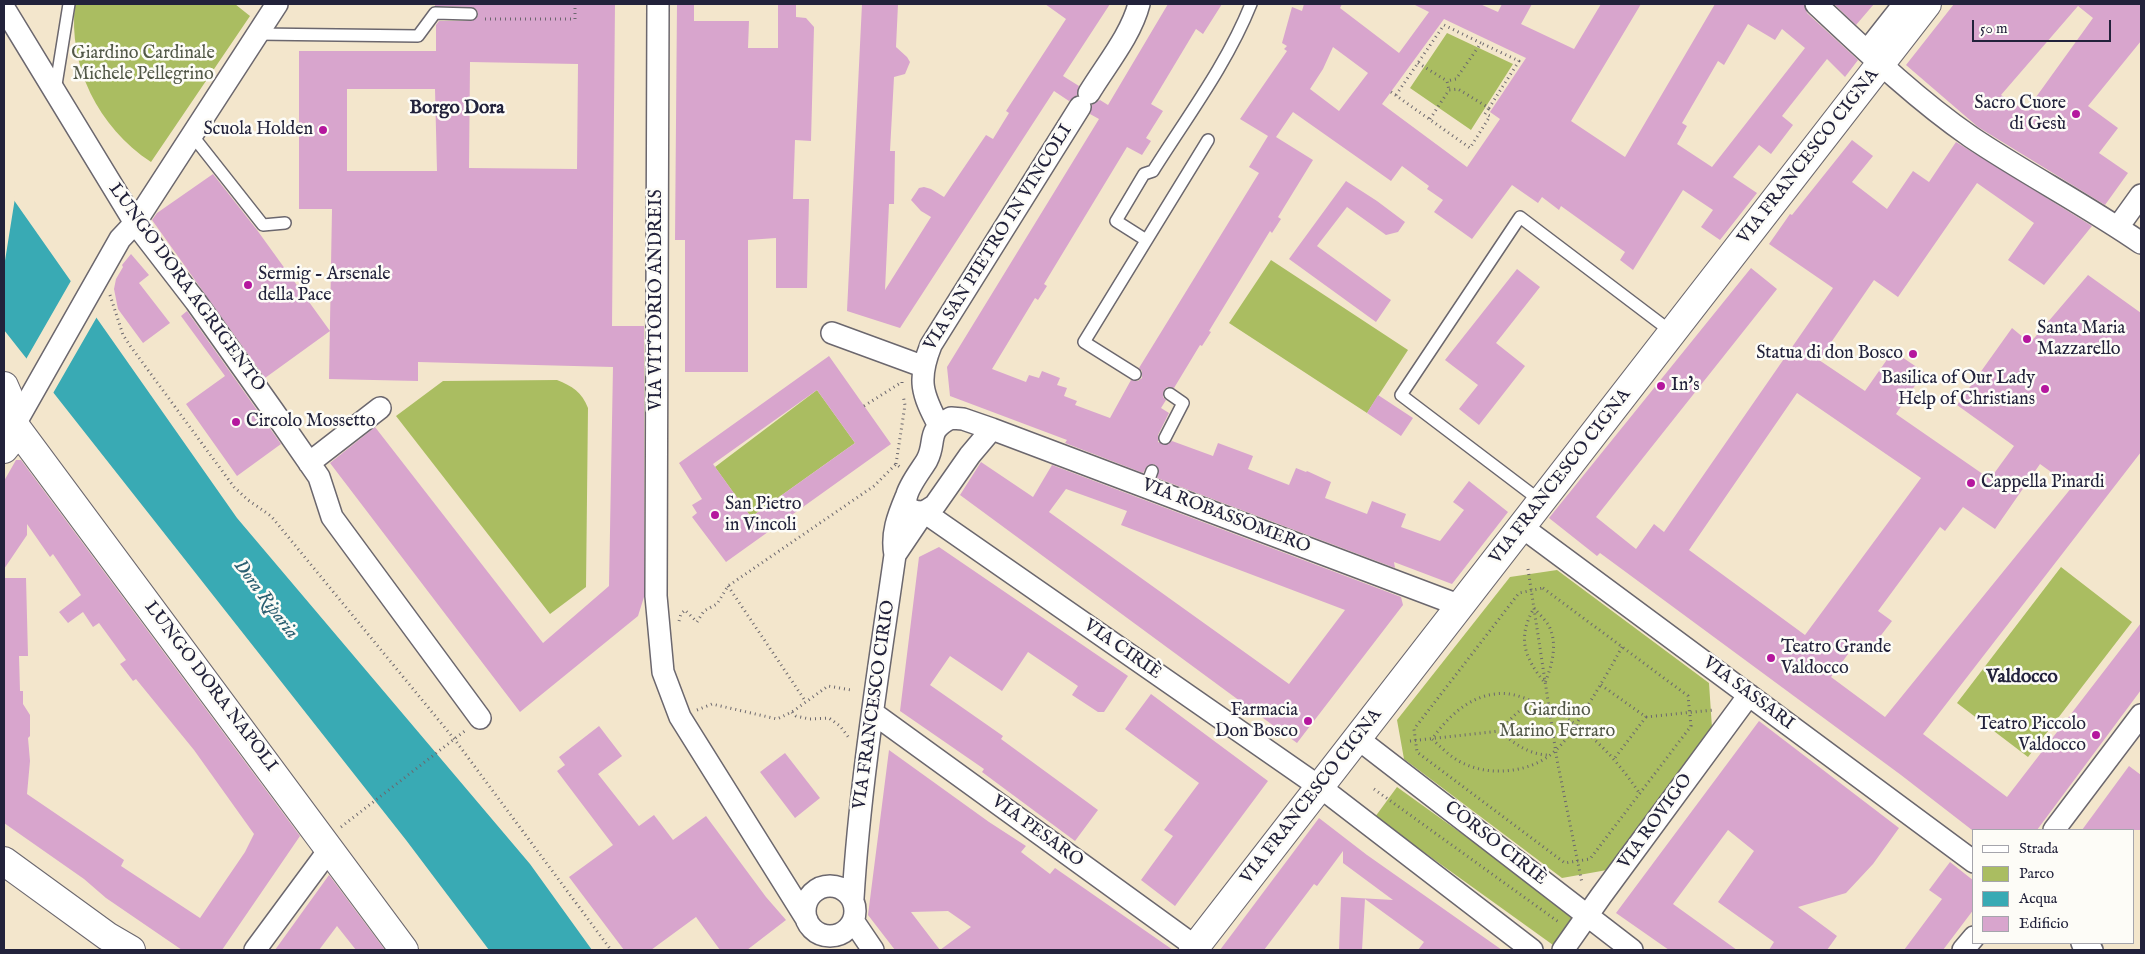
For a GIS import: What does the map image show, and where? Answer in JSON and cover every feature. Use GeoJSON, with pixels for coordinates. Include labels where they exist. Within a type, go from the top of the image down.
{"type":"FeatureCollection","features":[{"type":"Feature","properties":{"kind":"street"},"geometry":{"type":"LineString","coordinates":[[4,449],[12,439],[8,421],[32,393],[120,239],[135,223],[277,4]]}},
{"type":"Feature","properties":{"kind":"street","name":"VIA VITTORIO ANDREIS"},"geometry":{"type":"LineString","coordinates":[[658,4],[656,596],[663,672],[680,717],[777,875],[807,920]]}},
{"type":"Feature","properties":{"kind":"street"},"geometry":{"type":"LineString","coordinates":[[1816,4],[1874,58],[1970,136],[2141,243]]}},
{"type":"Feature","properties":{"kind":"street","name":"VIA FRANCESCO CIGNA"},"geometry":{"type":"LineString","coordinates":[[1196,949],[1357,738],[1673,333],[1874,58],[1904,4]]}},
{"type":"Feature","properties":{"kind":"street","name":"VIA FRANCESCO CIGNA"},"geometry":{"type":"LineString","coordinates":[[1874,58],[1927,4]]}},
{"type":"Feature","properties":{"kind":"street","name":"VIA SAN PIETRO IN VINCOLI"},"geometry":{"type":"LineString","coordinates":[[939,426],[926,402],[922,366],[931,345],[1126,34],[1133,7]]}},
{"type":"Feature","properties":{"kind":"street","name":"LUNGO DORA AGRIGENTO"},"geometry":{"type":"LineString","coordinates":[[4,8],[135,223],[206,316],[319,477],[332,517],[480,718]]}},
{"type":"Feature","properties":{"kind":"street"},"geometry":{"type":"LineString","coordinates":[[2118,227],[2141,195]]}},
{"type":"Feature","properties":{"kind":"street"},"geometry":{"type":"LineString","coordinates":[[832,333],[922,366]]}},
{"type":"Feature","properties":{"kind":"street","name":"LUNGO DORA NAPOLI"},"geometry":{"type":"LineString","coordinates":[[4,386],[11,401],[8,421],[404,950]]}},
{"type":"Feature","properties":{"kind":"street"},"geometry":{"type":"LineString","coordinates":[[309,463],[380,408]]}},
{"type":"Feature","properties":{"kind":"street","name":"VIA ROBASSOMERO"},"geometry":{"type":"LineString","coordinates":[[939,426],[951,418],[957,418],[1149,479],[1461,606]]}},
{"type":"Feature","properties":{"kind":"street","name":"VIA FRANCESCO CIRIO"},"geometry":{"type":"LineString","coordinates":[[853,898],[855,856],[895,555],[893,544],[897,517],[908,488],[927,460],[931,440],[939,426]]}},
{"type":"Feature","properties":{"kind":"street","name":"VIA FRANCESCO CIRIO"},"geometry":{"type":"LineString","coordinates":[[895,555],[924,512],[935,506],[970,455],[992,429]]}},
{"type":"Feature","properties":{"kind":"street","name":"VIA CIRIÈ"},"geometry":{"type":"LineString","coordinates":[[906,497],[914,511],[924,512],[1320,787]]}},
{"type":"Feature","properties":{"kind":"street","name":"VIA SASSARI"},"geometry":{"type":"LineString","coordinates":[[1522,527],[1972,861]]}},
{"type":"Feature","properties":{"kind":"street","name":"VIA ROVIGO"},"geometry":{"type":"LineString","coordinates":[[1569,942],[1750,695]]}},
{"type":"Feature","properties":{"kind":"street","name":"VIA PESARO"},"geometry":{"type":"LineString","coordinates":[[873,713],[1196,949]]}},
{"type":"Feature","properties":{"kind":"street"},"geometry":{"type":"LineString","coordinates":[[2055,829],[2137,728]]}},
{"type":"Feature","properties":{"kind":"street","name":"CORSO CIRIÈ"},"geometry":{"type":"LineString","coordinates":[[1357,738],[1632,950]]}},
{"type":"Feature","properties":{"kind":"street"},"geometry":{"type":"LineString","coordinates":[[1320,787],[1532,950]]}},
{"type":"Feature","properties":{"kind":"street"},"geometry":{"type":"LineString","coordinates":[[255,950],[329,850]]}},
{"type":"Feature","properties":{"kind":"street"},"geometry":{"type":"LineString","coordinates":[[777,875],[828,886],[840,887],[853,898],[856,906],[854,922],[842,934],[838,943],[811,928],[807,920],[806,904],[810,896],[828,886],[855,856]]}},
{"type":"Feature","properties":{"kind":"street"},"geometry":{"type":"LineString","coordinates":[[4,861],[107,936],[131,950]]}},
{"type":"Feature","properties":{"kind":"street"},"geometry":{"type":"LineString","coordinates":[[854,922],[873,950]]}},
{"type":"Feature","properties":{"kind":"street"},"geometry":{"type":"LineString","coordinates":[[1963,950],[1972,939]]}},
{"type":"Feature","properties":{"kind":"lane"},"geometry":{"type":"LineString","coordinates":[[55,93],[69,4]]}},
{"type":"Feature","properties":{"kind":"lane"},"geometry":{"type":"LineString","coordinates":[[1146,240],[1116,221],[1144,174],[1153,171],[1212,78],[1239,31],[1250,4]]}},
{"type":"Feature","properties":{"kind":"lane"},"geometry":{"type":"LineString","coordinates":[[257,34],[418,36],[436,13],[472,14]]}},
{"type":"Feature","properties":{"kind":"lane"},"geometry":{"type":"LineString","coordinates":[[192,134],[262,226],[285,223]]}},
{"type":"Feature","properties":{"kind":"lane"},"geometry":{"type":"LineString","coordinates":[[1135,374],[1084,342],[1208,140]]}},
{"type":"Feature","properties":{"kind":"lane"},"geometry":{"type":"LineString","coordinates":[[1542,502],[1401,395],[1520,217],[1673,333]]}},
{"type":"Feature","properties":{"kind":"lane"},"geometry":{"type":"LineString","coordinates":[[1165,438],[1183,403],[1170,394]]}},
{"type":"Feature","properties":{"kind":"path"},"geometry":{"type":"LineString","coordinates":[[472,14],[472,19],[575,19],[575,4]]}},
{"type":"Feature","properties":{"kind":"path"},"geometry":{"type":"LineString","coordinates":[[1391,92],[1470,148],[1490,116],[1485,114],[1519,61],[1444,25],[1396,95]]}},
{"type":"Feature","properties":{"kind":"path"},"geometry":{"type":"LineString","coordinates":[[1447,81],[1456,79],[1481,43]]}},
{"type":"Feature","properties":{"kind":"path"},"geometry":{"type":"LineString","coordinates":[[1418,63],[1447,81],[1450,90]]}},
{"type":"Feature","properties":{"kind":"path"},"geometry":{"type":"LineString","coordinates":[[1456,79],[1458,89]]}},
{"type":"Feature","properties":{"kind":"path"},"geometry":{"type":"LineString","coordinates":[[1430,119],[1450,90],[1458,89],[1489,108]]}},
{"type":"Feature","properties":{"kind":"path"},"geometry":{"type":"LineString","coordinates":[[114,308],[123,335],[131,347],[234,487],[248,500],[271,516],[455,740],[611,950]]}},
{"type":"Feature","properties":{"kind":"path"},"geometry":{"type":"LineString","coordinates":[[677,629],[680,614],[685,610],[697,622],[704,611],[717,604],[728,586],[874,486],[896,464],[905,405],[902,382],[864,406]]}},
{"type":"Feature","properties":{"kind":"path"},"geometry":{"type":"LineString","coordinates":[[896,464],[903,469]]}},
{"type":"Feature","properties":{"kind":"path"},"geometry":{"type":"LineString","coordinates":[[1528,569],[1548,708],[1582,883]]}},
{"type":"Feature","properties":{"kind":"path"},"geometry":{"type":"LineString","coordinates":[[728,586],[806,702]]}},
{"type":"Feature","properties":{"kind":"path"},"geometry":{"type":"LineString","coordinates":[[1543,588],[1688,696],[1691,726],[1590,859],[1565,863],[1417,752],[1414,729],[1519,593],[1531,590],[1543,588]]}},
{"type":"Feature","properties":{"kind":"path"},"geometry":{"type":"LineString","coordinates":[[1534,608],[1549,625],[1553,639],[1553,656],[1545,683]]}},
{"type":"Feature","properties":{"kind":"path"},"geometry":{"type":"LineString","coordinates":[[1534,608],[1525,627],[1525,648],[1528,660],[1545,683]]}},
{"type":"Feature","properties":{"kind":"path"},"geometry":{"type":"LineString","coordinates":[[1432,739],[1452,756],[1465,764],[1479,769],[1499,771],[1518,769],[1550,755],[1556,751],[1576,724],[1622,647]]}},
{"type":"Feature","properties":{"kind":"path"},"geometry":{"type":"LineString","coordinates":[[1601,684],[1646,717],[1715,709]]}},
{"type":"Feature","properties":{"kind":"path"},"geometry":{"type":"LineString","coordinates":[[697,710],[712,704],[777,719],[792,712],[828,686],[851,690]]}},
{"type":"Feature","properties":{"kind":"path"},"geometry":{"type":"LineString","coordinates":[[1432,739],[1450,717],[1462,707],[1478,699],[1495,694],[1509,694],[1538,703],[1576,724],[1614,759],[1640,794]]}},
{"type":"Feature","properties":{"kind":"path"},"geometry":{"type":"LineString","coordinates":[[1410,741],[1500,732],[1518,712],[1525,707],[1538,703]]}},
{"type":"Feature","properties":{"kind":"path"},"geometry":{"type":"LineString","coordinates":[[792,712],[796,716],[808,719],[829,718],[840,726],[853,743],[869,746]]}},
{"type":"Feature","properties":{"kind":"path"},"geometry":{"type":"LineString","coordinates":[[1614,759],[1646,717]]}},
{"type":"Feature","properties":{"kind":"path"},"geometry":{"type":"LineString","coordinates":[[1500,732],[1520,747],[1542,755],[1550,755]]}},
{"type":"Feature","properties":{"kind":"path"},"geometry":{"type":"LineString","coordinates":[[349,820],[455,740]]}},
{"type":"Feature","properties":{"kind":"path"},"geometry":{"type":"LineString","coordinates":[[1374,789],[1569,942]]}},
{"type":"Feature","properties":{"kind":"green space","name":"Giardino Cardinale Michele Pellegrino"},"geometry":{"type":"Polygon","coordinates":[[[75,4],[235,4],[250,16],[151,162],[132,148],[116,131],[90,93],[76,50],[75,4]]]}},
{"type":"Feature","properties":{"kind":"green space"},"geometry":{"type":"Polygon","coordinates":[[[1447,33],[1513,64],[1471,130],[1410,88],[1447,33]]]}},
{"type":"Feature","properties":{"kind":"green space"},"geometry":{"type":"Polygon","coordinates":[[[1271,260],[1408,350],[1367,413],[1229,323],[1271,260]]]}},
{"type":"Feature","properties":{"kind":"green space"},"geometry":{"type":"Polygon","coordinates":[[[557,380],[576,390],[588,408],[586,587],[550,614],[396,416],[443,381],[557,380]]]}},
{"type":"Feature","properties":{"kind":"green space"},"geometry":{"type":"Polygon","coordinates":[[[817,390],[855,443],[751,517],[715,467],[817,390]]]}},
{"type":"Feature","properties":{"kind":"green space"},"geometry":{"type":"Polygon","coordinates":[[[2061,567],[2132,622],[2028,757],[1957,703],[2061,567]]]}},
{"type":"Feature","properties":{"kind":"green space","name":"Giardino Marino Ferraro"},"geometry":{"type":"Polygon","coordinates":[[[1557,570],[1709,683],[1712,728],[1607,870],[1562,878],[1404,759],[1397,720],[1510,577],[1557,570]]]}},
{"type":"Feature","properties":{"kind":"green space"},"geometry":{"type":"Polygon","coordinates":[[[1397,787],[1575,915],[1553,945],[1375,817],[1397,787]]]}},
{"type":"Feature","properties":{"kind":"water","name":"Dora Riparia"},"geometry":{"type":"Polygon","coordinates":[[[4,186],[237,518],[530,864],[592,950],[489,950],[406,840],[4,330],[4,186]]]}},
{"type":"Feature","properties":{"kind":"pier"},"geometry":{"type":"Polygon","coordinates":[[[4,183],[15,198],[4,267],[4,183]]]}},
{"type":"Feature","properties":{"kind":"pier"},"geometry":{"type":"Polygon","coordinates":[[[72,279],[98,315],[52,395],[25,361],[72,279]]]}},
{"type":"Feature","properties":{"kind":"building"},"geometry":{"type":"Polygon","coordinates":[[[435,4],[615,4],[612,326],[644,326],[644,597],[638,616],[520,712],[330,463],[375,427],[543,643],[609,586],[613,367],[418,362],[418,381],[329,379],[332,209],[299,209],[299,51],[436,51],[436,25],[439,21],[471,21],[477,18],[478,14],[477,10],[472,7],[435,6],[435,4]],[[470,62],[469,168],[577,169],[578,64],[470,62]],[[347,89],[347,171],[437,171],[435,89],[347,89]]]}},
{"type":"Feature","properties":{"kind":"building"},"geometry":{"type":"Polygon","coordinates":[[[677,4],[694,4],[694,21],[749,21],[748,48],[778,48],[778,4],[796,4],[796,17],[806,18],[814,27],[811,141],[795,140],[793,199],[809,199],[807,288],[776,288],[776,238],[748,240],[748,372],[685,372],[685,240],[675,240],[677,4]]]}},
{"type":"Feature","properties":{"kind":"building"},"geometry":{"type":"Polygon","coordinates":[[[862,4],[898,4],[896,47],[910,62],[905,74],[894,77],[890,151],[895,151],[894,204],[889,204],[885,290],[931,217],[921,211],[911,200],[919,188],[931,189],[944,197],[986,135],[993,139],[1009,113],[1006,111],[1066,19],[1045,4],[1110,4],[1063,76],[1079,86],[1077,95],[1069,101],[1054,91],[900,328],[847,311],[862,4]]]}},
{"type":"Feature","properties":{"kind":"building"},"geometry":{"type":"Polygon","coordinates":[[[1168,4],[1222,4],[1203,34],[1196,29],[1151,104],[1163,111],[1146,138],[1151,141],[1142,155],[1127,147],[1044,284],[1047,286],[1038,300],[1035,298],[992,369],[1026,382],[1029,375],[1039,378],[1042,371],[1060,378],[1057,385],[1067,388],[1064,396],[1077,401],[1075,405],[1110,418],[1131,380],[1138,381],[1142,378],[1142,371],[1139,368],[1259,173],[1249,167],[1268,136],[1240,119],[1287,51],[1284,49],[1287,46],[1282,43],[1292,7],[1302,11],[1304,4],[1342,4],[1340,8],[1399,53],[1429,12],[1413,4],[1480,4],[1498,12],[1502,4],[1532,4],[1521,24],[1574,49],[1601,4],[1641,4],[1571,121],[1625,157],[1715,4],[1804,4],[1807,13],[1858,60],[1845,77],[1827,59],[1782,116],[1793,125],[1771,154],[1759,145],[1733,177],[1757,193],[1720,240],[1701,227],[1713,210],[1683,190],[1633,270],[1620,260],[1625,252],[1561,206],[1559,210],[1542,197],[1538,203],[1512,185],[1472,239],[1434,212],[1443,200],[1427,189],[1429,186],[1402,166],[1391,181],[1293,112],[1276,137],[1313,160],[1278,217],[1281,219],[1272,233],[1270,231],[1209,331],[1211,332],[1202,346],[1200,345],[1174,388],[1167,387],[1164,390],[1163,397],[1166,400],[1161,408],[1169,413],[1158,435],[1158,442],[1166,445],[1172,441],[1213,456],[1218,443],[1253,456],[1248,469],[1289,485],[1296,468],[1307,471],[1331,482],[1325,498],[1367,514],[1372,501],[1406,514],[1401,527],[1440,541],[1464,510],[1453,502],[1469,481],[1508,512],[1452,584],[1394,562],[1395,568],[1157,478],[1159,469],[1154,464],[1147,466],[1143,473],[1065,443],[1067,440],[950,396],[947,367],[1099,119],[1090,114],[1092,105],[1100,100],[1108,105],[1168,4]],[[1444,19],[1382,104],[1467,167],[1500,119],[1490,112],[1526,58],[1444,19]],[[1748,24],[1724,65],[1718,61],[1682,123],[1687,126],[1677,144],[1712,167],[1805,48],[1782,29],[1775,40],[1748,24]],[[1333,47],[1323,69],[1310,89],[1339,111],[1368,73],[1333,47]]]}},
{"type":"Feature","properties":{"kind":"building"},"geometry":{"type":"Polygon","coordinates":[[[1834,4],[1874,4],[1856,25],[1834,4]]]}},
{"type":"Feature","properties":{"kind":"building"},"geometry":{"type":"Polygon","coordinates":[[[1954,4],[2141,4],[2141,41],[2088,106],[2118,128],[2099,153],[2128,173],[2105,205],[1978,127],[1906,65],[1954,4]],[[2078,6],[2001,95],[2026,111],[2093,18],[2078,6]]]}},
{"type":"Feature","properties":{"kind":"building"},"geometry":{"type":"Polygon","coordinates":[[[1852,140],[1873,156],[1852,182],[1887,209],[1913,171],[1929,182],[1956,142],[2092,226],[2044,285],[2008,260],[2034,223],[1977,183],[1898,297],[1874,280],[1819,360],[1865,391],[1893,351],[1924,372],[1896,414],[1990,479],[2014,446],[1957,405],[2012,328],[2030,343],[2088,275],[2141,313],[2141,452],[1923,734],[2007,797],[2141,623],[2141,690],[2038,829],[1972,830],[1901,775],[1600,553],[1597,556],[1549,518],[1751,268],[1777,289],[1596,517],[1636,549],[1654,524],[1664,532],[1833,288],[1769,244],[1790,214],[1792,215],[1852,140]],[[1797,393],[1689,550],[1805,635],[1921,478],[1797,393]],[[2040,464],[1995,529],[1963,507],[1945,531],[1940,527],[1878,611],[1892,621],[1872,647],[1863,640],[1857,648],[1854,646],[1831,677],[1885,717],[2072,487],[2040,464]]]}},
{"type":"Feature","properties":{"kind":"building","name":"Sermig - Arsenale della Pace"},"geometry":{"type":"Polygon","coordinates":[[[213,174],[257,230],[330,331],[265,378],[152,220],[157,213],[213,174]]]}},
{"type":"Feature","properties":{"kind":"building"},"geometry":{"type":"Polygon","coordinates":[[[1346,181],[1405,222],[1398,232],[1386,235],[1347,207],[1317,246],[1391,300],[1376,322],[1289,259],[1346,181]]]}},
{"type":"Feature","properties":{"kind":"building"},"geometry":{"type":"Polygon","coordinates":[[[131,254],[149,275],[139,283],[170,323],[143,343],[118,309],[114,289],[116,279],[123,267],[122,265],[131,254]]]}},
{"type":"Feature","properties":{"kind":"building"},"geometry":{"type":"Polygon","coordinates":[[[1517,269],[1540,287],[1496,343],[1525,366],[1479,425],[1459,409],[1478,385],[1445,360],[1517,269]]]}},
{"type":"Feature","properties":{"kind":"building","name":"Circolo Mossetto"},"geometry":{"type":"Polygon","coordinates":[[[187,311],[281,444],[237,476],[186,404],[225,376],[181,316],[187,311]]]}},
{"type":"Feature","properties":{"kind":"building"},"geometry":{"type":"Polygon","coordinates":[[[829,356],[891,444],[726,562],[692,517],[697,513],[692,505],[702,499],[679,463],[829,356]],[[817,390],[713,464],[751,517],[855,443],[817,390]]]}},
{"type":"Feature","properties":{"kind":"building"},"geometry":{"type":"Polygon","coordinates":[[[1378,395],[1413,418],[1401,436],[1367,413],[1378,395]]]}},
{"type":"Feature","properties":{"kind":"building"},"geometry":{"type":"Polygon","coordinates":[[[16,460],[21,460],[300,836],[222,950],[182,950],[106,898],[84,879],[4,823],[4,578],[26,578],[28,656],[19,656],[20,691],[23,691],[23,704],[30,715],[30,736],[28,738],[30,761],[27,794],[124,860],[121,866],[200,918],[245,852],[254,834],[194,750],[136,679],[133,681],[120,664],[126,660],[99,623],[93,627],[83,612],[68,623],[59,612],[81,595],[53,554],[50,557],[27,524],[27,535],[4,569],[4,481],[16,460]]]}},
{"type":"Feature","properties":{"kind":"building"},"geometry":{"type":"Polygon","coordinates":[[[981,462],[1033,497],[1052,465],[1401,597],[1403,605],[1297,743],[960,495],[981,462]],[[1066,489],[1049,512],[1289,684],[1345,610],[1121,525],[1127,511],[1066,489]]]}},
{"type":"Feature","properties":{"kind":"building"},"geometry":{"type":"Polygon","coordinates":[[[939,547],[1128,676],[1104,712],[1098,712],[1072,695],[1078,686],[1028,652],[1002,691],[950,656],[930,685],[1003,736],[1001,739],[1098,810],[1075,841],[982,772],[984,769],[900,711],[919,557],[939,547]]]}},
{"type":"Feature","properties":{"kind":"building"},"geometry":{"type":"Polygon","coordinates":[[[1151,694],[1268,781],[1175,906],[1141,880],[1173,836],[1164,830],[1199,783],[1125,729],[1151,694]]]}},
{"type":"Feature","properties":{"kind":"building"},"geometry":{"type":"Polygon","coordinates":[[[1759,721],[1899,828],[1873,864],[1846,893],[1798,907],[1837,936],[1827,950],[1769,950],[1774,942],[1718,902],[1754,851],[1728,830],[1673,904],[1737,950],[1669,950],[1616,913],[1759,721]]]}},
{"type":"Feature","properties":{"kind":"building"},"geometry":{"type":"Polygon","coordinates":[[[599,726],[622,756],[598,774],[639,826],[654,815],[673,840],[706,816],[766,897],[786,920],[747,950],[720,950],[696,917],[651,950],[624,950],[569,877],[613,845],[557,771],[565,765],[559,757],[599,726]]]}},
{"type":"Feature","properties":{"kind":"building"},"geometry":{"type":"Polygon","coordinates":[[[889,750],[989,822],[1026,846],[1021,852],[1050,874],[1055,868],[1173,950],[940,950],[895,950],[868,915],[889,750]],[[948,911],[911,912],[940,950],[971,927],[948,911]]]}},
{"type":"Feature","properties":{"kind":"building"},"geometry":{"type":"Polygon","coordinates":[[[785,753],[820,798],[795,818],[760,772],[785,753]]]}},
{"type":"Feature","properties":{"kind":"building"},"geometry":{"type":"Polygon","coordinates":[[[2129,766],[2141,775],[2141,830],[2083,829],[2129,766]]]}},
{"type":"Feature","properties":{"kind":"building"},"geometry":{"type":"Polygon","coordinates":[[[1319,818],[1367,855],[1502,950],[1418,950],[1424,942],[1365,899],[1362,950],[1339,950],[1341,897],[1393,900],[1343,863],[1343,851],[1317,886],[1314,884],[1264,950],[1220,950],[1319,818]]]}},
{"type":"Feature","properties":{"kind":"building"},"geometry":{"type":"Polygon","coordinates":[[[1950,862],[1972,879],[1972,912],[1943,950],[1904,950],[1942,899],[1929,890],[1950,862]]]}},
{"type":"Feature","properties":{"kind":"building"},"geometry":{"type":"Polygon","coordinates":[[[329,875],[385,950],[356,950],[337,926],[319,950],[275,950],[329,875]]]}},
{"type":"Feature","properties":{"kind":"place","name":"Sacro Cuore di Gesù"},"geometry":{"type":"Point","coordinates":[2076,114]}},
{"type":"Feature","properties":{"kind":"place","name":"Scuola Holden"},"geometry":{"type":"Point","coordinates":[323,130]}},
{"type":"Feature","properties":{"kind":"place","name":"Sermig - Arsenale della Pace"},"geometry":{"type":"Point","coordinates":[248,285]}},
{"type":"Feature","properties":{"kind":"place","name":"Santa Maria Mazzarello"},"geometry":{"type":"Point","coordinates":[2027,339]}},
{"type":"Feature","properties":{"kind":"place","name":"Statua di don Bosco"},"geometry":{"type":"Point","coordinates":[1913,354]}},
{"type":"Feature","properties":{"kind":"place","name":"In's"},"geometry":{"type":"Point","coordinates":[1661,386]}},
{"type":"Feature","properties":{"kind":"place","name":"Basilica of Our Lady Help of Christians"},"geometry":{"type":"Point","coordinates":[2045,389]}},
{"type":"Feature","properties":{"kind":"place","name":"Circolo Mossetto"},"geometry":{"type":"Point","coordinates":[236,422]}},
{"type":"Feature","properties":{"kind":"place","name":"Cappella Pinardi"},"geometry":{"type":"Point","coordinates":[1971,483]}},
{"type":"Feature","properties":{"kind":"place","name":"San Pietro in Vincoli"},"geometry":{"type":"Point","coordinates":[715,515]}},
{"type":"Feature","properties":{"kind":"place","name":"Teatro Grande Valdocco"},"geometry":{"type":"Point","coordinates":[1771,658]}},
{"type":"Feature","properties":{"kind":"place","name":"Farmacia Don Bosco"},"geometry":{"type":"Point","coordinates":[1308,721]}},
{"type":"Feature","properties":{"kind":"place","name":"Teatro Piccolo Valdocco"},"geometry":{"type":"Point","coordinates":[2096,735]}},
{"type":"Feature","properties":{"kind":"district","name":"Borgo Dora"},"geometry":{"type":"Point","coordinates":[457,109]}},
{"type":"Feature","properties":{"kind":"district","name":"Valdocco"},"geometry":{"type":"Point","coordinates":[2022,678]}}]}
